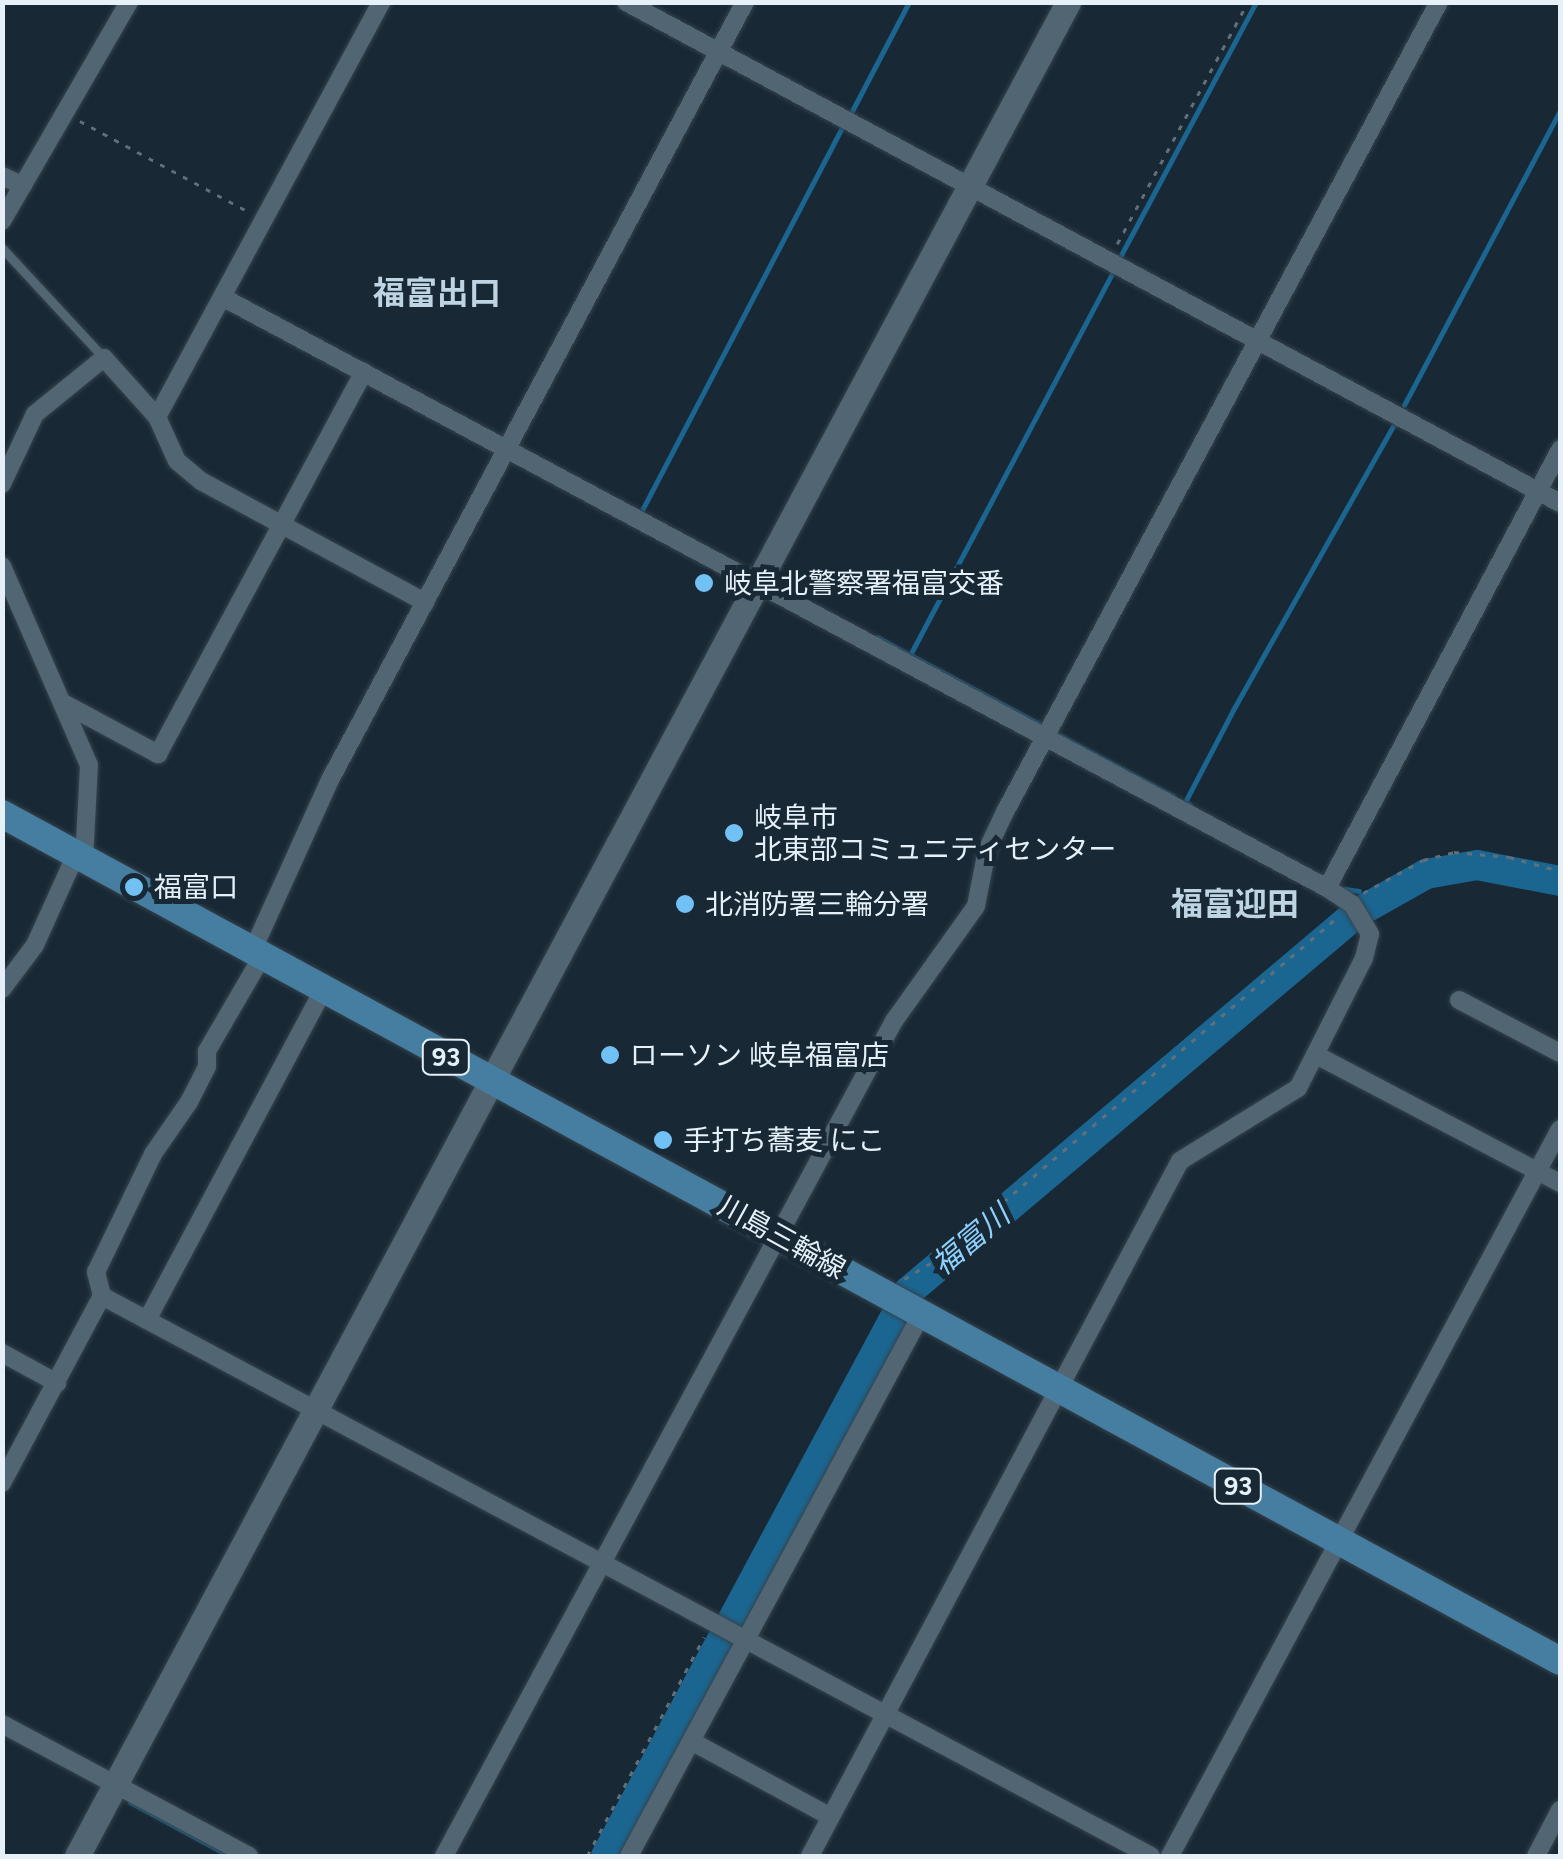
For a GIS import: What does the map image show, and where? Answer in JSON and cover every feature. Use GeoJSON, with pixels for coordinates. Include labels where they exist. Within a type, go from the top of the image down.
{"type":"FeatureCollection","features":[{"type":"Feature","properties":{"kind":"main road","name":"川島三輪線"},"geometry":{"type":"LineString","coordinates":[[2,814],[255,956],[777,1234],[1560,1662]]}},
{"type":"Feature","properties":{"kind":"street"},"geometry":{"type":"LineString","coordinates":[[2,221],[130,2]]}},
{"type":"Feature","properties":{"kind":"street"},"geometry":{"type":"LineString","coordinates":[[157,416],[381,2]]}},
{"type":"Feature","properties":{"kind":"street"},"geometry":{"type":"LineString","coordinates":[[626,2],[968,189],[1560,503]]}},
{"type":"Feature","properties":{"kind":"street"},"geometry":{"type":"LineString","coordinates":[[2,1483],[102,1296],[96,1272],[255,956],[332,778],[744,2]]}},
{"type":"Feature","properties":{"kind":"street"},"geometry":{"type":"LineString","coordinates":[[77,1856],[1068,2]]}},
{"type":"Feature","properties":{"kind":"street"},"geometry":{"type":"LineString","coordinates":[[444,1856],[894,1021],[970,916],[987,850],[1047,733],[1439,2]]}},
{"type":"Feature","properties":{"kind":"street"},"geometry":{"type":"LineString","coordinates":[[2,176],[23,186]]}},
{"type":"Feature","properties":{"kind":"street"},"geometry":{"type":"LineString","coordinates":[[224,298],[1329,884],[1354,907],[1367,926],[1364,958],[1318,1056],[1280,1102],[1253,1112],[1180,1161],[810,1856]]}},
{"type":"Feature","properties":{"kind":"street"},"geometry":{"type":"LineString","coordinates":[[2,484],[35,414],[104,358],[157,416],[177,461],[283,525],[425,602]]}},
{"type":"Feature","properties":{"kind":"street"},"geometry":{"type":"LineString","coordinates":[[64,704],[158,754],[364,372]]}},
{"type":"Feature","properties":{"kind":"street"},"geometry":{"type":"LineString","coordinates":[[1329,884],[1560,449]]}},
{"type":"Feature","properties":{"kind":"street"},"geometry":{"type":"LineString","coordinates":[[2,566],[89,765],[80,856],[35,945],[2,990]]}},
{"type":"Feature","properties":{"kind":"street"},"geometry":{"type":"LineString","coordinates":[[147,1320],[322,992]]}},
{"type":"Feature","properties":{"kind":"street"},"geometry":{"type":"LineString","coordinates":[[1459,1000],[1560,1053]]}},
{"type":"Feature","properties":{"kind":"street"},"geometry":{"type":"LineString","coordinates":[[1318,1056],[1560,1184]]}},
{"type":"Feature","properties":{"kind":"street"},"geometry":{"type":"LineString","coordinates":[[1170,1856],[1342,1542],[1560,1128]]}},
{"type":"Feature","properties":{"kind":"street"},"geometry":{"type":"LineString","coordinates":[[102,1296],[1151,1856]]}},
{"type":"Feature","properties":{"kind":"street"},"geometry":{"type":"LineString","coordinates":[[629,1856],[918,1313]]}},
{"type":"Feature","properties":{"kind":"street"},"geometry":{"type":"LineString","coordinates":[[2,1353],[57,1383]]}},
{"type":"Feature","properties":{"kind":"street"},"geometry":{"type":"LineString","coordinates":[[2,1724],[249,1856]]}},
{"type":"Feature","properties":{"kind":"street"},"geometry":{"type":"LineString","coordinates":[[691,1741],[831,1818]]}},
{"type":"Feature","properties":{"kind":"street"},"geometry":{"type":"LineString","coordinates":[[1536,1856],[1560,1810]]}},
{"type":"Feature","properties":{"kind":"lane"},"geometry":{"type":"LineString","coordinates":[[2,248],[104,358]]}},
{"type":"Feature","properties":{"kind":"path"},"geometry":{"type":"LineString","coordinates":[[1107,263],[1248,2]]}},
{"type":"Feature","properties":{"kind":"path"},"geometry":{"type":"LineString","coordinates":[[66,113],[265,221]]}},
{"type":"Feature","properties":{"kind":"path"},"geometry":{"type":"LineString","coordinates":[[886,1295],[934,1261],[1383,880],[1454,852],[1509,856],[1560,871]]}},
{"type":"Feature","properties":{"kind":"path"},"geometry":{"type":"LineString","coordinates":[[587,1856],[714,1623]]}},
{"type":"Feature","properties":{"kind":"waterway"},"geometry":{"type":"LineString","coordinates":[[852,111],[909,2]]}},
{"type":"Feature","properties":{"kind":"waterway"},"geometry":{"type":"LineString","coordinates":[[1121,255],[1256,2]]}},
{"type":"Feature","properties":{"kind":"waterway"},"geometry":{"type":"LineString","coordinates":[[1404,405],[1560,110]]}},
{"type":"Feature","properties":{"kind":"waterway"},"geometry":{"type":"LineString","coordinates":[[641,512],[842,128]]}},
{"type":"Feature","properties":{"kind":"waterway"},"geometry":{"type":"LineString","coordinates":[[1045,727],[910,655],[1113,272]]}},
{"type":"Feature","properties":{"kind":"waterway"},"geometry":{"type":"LineString","coordinates":[[1190,805],[1185,802],[1233,710],[1394,424]]}},
{"type":"Feature","properties":{"kind":"waterway"},"geometry":{"type":"LineString","coordinates":[[877,637],[910,655]]}},
{"type":"Feature","properties":{"kind":"waterway"},"geometry":{"type":"LineString","coordinates":[[1055,733],[1173,796]]}},
{"type":"Feature","properties":{"kind":"waterway","name":"福富川"},"geometry":{"type":"LineString","coordinates":[[606,1856],[909,1291],[1357,913],[1426,874],[1477,865],[1560,881]]}},
{"type":"Feature","properties":{"kind":"waterway"},"geometry":{"type":"LineString","coordinates":[[1345,889],[1359,891]]}},
{"type":"Feature","properties":{"kind":"waterway","name":"福富川"},"geometry":{"type":"LineString","coordinates":[[1367,900],[1370,905]]}},
{"type":"Feature","properties":{"kind":"waterway"},"geometry":{"type":"LineString","coordinates":[[130,1802],[230,1856]]}},
{"type":"Feature","properties":{"kind":"place","name":"岐阜北警察署福富交番"},"geometry":{"type":"Point","coordinates":[704,583]}},
{"type":"Feature","properties":{"kind":"place","name":"岐阜市 北東部コミュニティセンター"},"geometry":{"type":"Point","coordinates":[734,833]}},
{"type":"Feature","properties":{"kind":"place","name":"福富口"},"geometry":{"type":"Point","coordinates":[134,887]}},
{"type":"Feature","properties":{"kind":"place","name":"北消防署三輪分署"},"geometry":{"type":"Point","coordinates":[685,904]}},
{"type":"Feature","properties":{"kind":"place","name":"ローソン 岐阜福富店"},"geometry":{"type":"Point","coordinates":[610,1055]}},
{"type":"Feature","properties":{"kind":"place","name":"手打ち蕎麦 にこ"},"geometry":{"type":"Point","coordinates":[663,1140]}},
{"type":"Feature","properties":{"kind":"district","name":"福富出口"},"geometry":{"type":"Point","coordinates":[437,293]}},
{"type":"Feature","properties":{"kind":"district","name":"福富迎田"},"geometry":{"type":"Point","coordinates":[1235,904]}}]}
